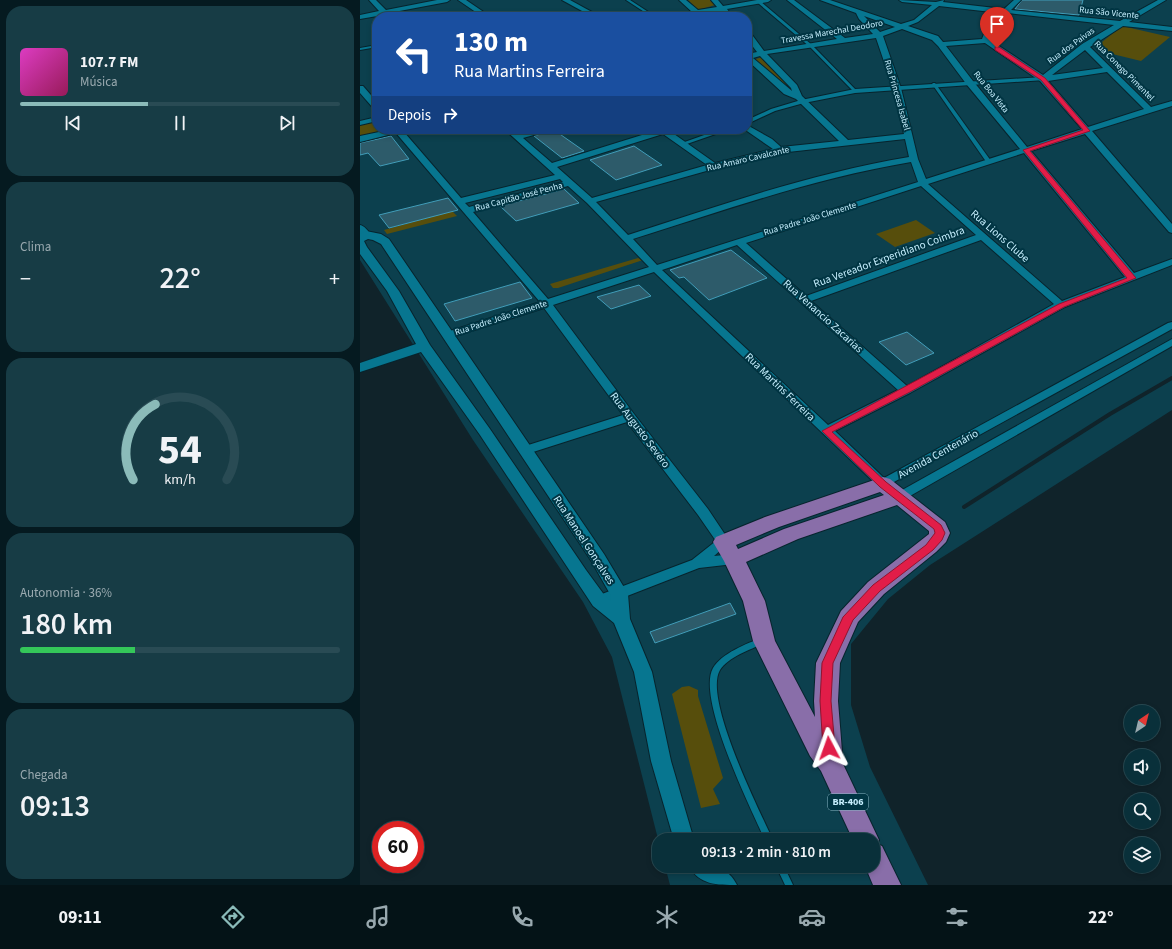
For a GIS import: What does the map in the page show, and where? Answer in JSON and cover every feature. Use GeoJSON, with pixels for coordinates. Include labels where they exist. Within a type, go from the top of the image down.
{"type":"FeatureCollection","features":[{"type":"Feature","properties":{"kind":"main road","name":"Avenida Centenário"},"geometry":{"type":"LineString","coordinates":[[728,550],[791,534],[891,490]]}},
{"type":"Feature","properties":{"kind":"main road","name":"Rua Martins Ferreira"},"geometry":{"type":"LineString","coordinates":[[830,764],[826,701],[828,663],[849,617],[876,588],[930,547],[939,538],[940,533],[938,528],[891,490]]}},
{"type":"Feature","properties":{"kind":"main road","name":"Rua Augusto Sevéro"},"geometry":{"type":"LineString","coordinates":[[728,550],[754,601],[764,641],[819,749],[830,764]]}},
{"type":"Feature","properties":{"kind":"main road","name":"BR-406"},"geometry":{"type":"LineString","coordinates":[[830,764],[863,833]]}},
{"type":"Feature","properties":{"kind":"main road"},"geometry":{"type":"LineString","coordinates":[[880,870],[887,885]]}},
{"type":"Feature","properties":{"kind":"street"},"geometry":{"type":"LineString","coordinates":[[372,0],[384,12]]}},
{"type":"Feature","properties":{"kind":"street"},"geometry":{"type":"LineString","coordinates":[[399,12],[447,0]]}},
{"type":"Feature","properties":{"kind":"street"},"geometry":{"type":"LineString","coordinates":[[461,0],[480,12]]}},
{"type":"Feature","properties":{"kind":"street"},"geometry":{"type":"LineString","coordinates":[[682,0],[696,12]]}},
{"type":"Feature","properties":{"kind":"street"},"geometry":{"type":"LineString","coordinates":[[714,0],[726,12]]}},
{"type":"Feature","properties":{"kind":"street"},"geometry":{"type":"LineString","coordinates":[[709,12],[722,8],[768,0]]}},
{"type":"Feature","properties":{"kind":"street"},"geometry":{"type":"LineString","coordinates":[[790,0],[844,40]]}},
{"type":"Feature","properties":{"kind":"street"},"geometry":{"type":"LineString","coordinates":[[823,0],[930,36],[941,44],[986,41],[1043,79],[1172,230]]}},
{"type":"Feature","properties":{"kind":"street","name":"Rua São Vicente"},"geometry":{"type":"LineString","coordinates":[[902,0],[940,2],[1172,29]]}},
{"type":"Feature","properties":{"kind":"street"},"geometry":{"type":"LineString","coordinates":[[986,41],[985,34],[1018,0]]}},
{"type":"Feature","properties":{"kind":"street","name":"Rua dos Paivas"},"geometry":{"type":"LineString","coordinates":[[1043,79],[1085,46],[1120,23],[1163,0]]}},
{"type":"Feature","properties":{"kind":"street"},"geometry":{"type":"LineString","coordinates":[[562,1],[575,12],[583,9]]}},
{"type":"Feature","properties":{"kind":"street"},"geometry":{"type":"LineString","coordinates":[[562,1],[589,12]]}},
{"type":"Feature","properties":{"kind":"street","name":"Travessa Marechal Deodoro"},"geometry":{"type":"LineString","coordinates":[[752,56],[879,35],[904,27],[916,21],[940,2]]}},
{"type":"Feature","properties":{"kind":"street","name":"Rua dos Paivas"},"geometry":{"type":"LineString","coordinates":[[1123,13],[1142,7],[1153,6]]}},
{"type":"Feature","properties":{"kind":"street","name":"Rua Princesa Isabel"},"geometry":{"type":"LineString","coordinates":[[859,13],[861,18],[879,35],[898,88],[914,159],[923,184]]}},
{"type":"Feature","properties":{"kind":"street"},"geometry":{"type":"LineString","coordinates":[[360,17],[372,16]]}},
{"type":"Feature","properties":{"kind":"street","name":"Rua dos Paivas"},"geometry":{"type":"LineString","coordinates":[[1101,21],[1116,16]]}},
{"type":"Feature","properties":{"kind":"street"},"geometry":{"type":"LineString","coordinates":[[752,41],[794,87],[801,99],[845,142]]}},
{"type":"Feature","properties":{"kind":"street","name":"Rua Boa Vista"},"geometry":{"type":"LineString","coordinates":[[941,44],[970,82],[1132,278]]}},
{"type":"Feature","properties":{"kind":"street","name":"Rua Conego Pimentel"},"geometry":{"type":"LineString","coordinates":[[1085,46],[1150,111]]}},
{"type":"Feature","properties":{"kind":"street"},"geometry":{"type":"LineString","coordinates":[[752,61],[787,92],[801,99]]}},
{"type":"Feature","properties":{"kind":"street"},"geometry":{"type":"LineString","coordinates":[[752,120],[801,99],[855,91],[970,82],[1043,79],[1108,70]]}},
{"type":"Feature","properties":{"kind":"street"},"geometry":{"type":"LineString","coordinates":[[360,88],[372,101]]}},
{"type":"Feature","properties":{"kind":"street","name":"Rua Padre João Clemente"},"geometry":{"type":"LineString","coordinates":[[448,334],[923,184],[1172,103]]}},
{"type":"Feature","properties":{"kind":"street"},"geometry":{"type":"LineString","coordinates":[[360,123],[372,120]]}},
{"type":"Feature","properties":{"kind":"street"},"geometry":{"type":"LineString","coordinates":[[752,130],[780,150]]}},
{"type":"Feature","properties":{"kind":"street"},"geometry":{"type":"LineString","coordinates":[[360,139],[382,134]]}},
{"type":"Feature","properties":{"kind":"street","name":"Rua Augusto Sevéro"},"geometry":{"type":"LineString","coordinates":[[403,134],[458,202],[546,303],[630,417],[703,512],[728,550]]}},
{"type":"Feature","properties":{"kind":"street","name":"Rua Martins Ferreira"},"geometry":{"type":"LineString","coordinates":[[513,134],[571,183],[655,268],[826,431],[891,490]]}},
{"type":"Feature","properties":{"kind":"street"},"geometry":{"type":"LineString","coordinates":[[516,137],[527,134]]}},
{"type":"Feature","properties":{"kind":"street"},"geometry":{"type":"LineString","coordinates":[[551,166],[651,134]]}},
{"type":"Feature","properties":{"kind":"street"},"geometry":{"type":"LineString","coordinates":[[668,134],[714,166]]}},
{"type":"Feature","properties":{"kind":"street"},"geometry":{"type":"LineString","coordinates":[[682,144],[712,134]]}},
{"type":"Feature","properties":{"kind":"street","name":"Rua Amaro Cavalcante"},"geometry":{"type":"LineString","coordinates":[[590,201],[714,166],[780,150],[909,136]]}},
{"type":"Feature","properties":{"kind":"street"},"geometry":{"type":"LineString","coordinates":[[627,238],[827,176],[879,164],[914,159]]}},
{"type":"Feature","properties":{"kind":"street"},"geometry":{"type":"LineString","coordinates":[[458,202],[562,176]]}},
{"type":"Feature","properties":{"kind":"street","name":"Rua Capitão José Penha"},"geometry":{"type":"LineString","coordinates":[[466,211],[571,183]]}},
{"type":"Feature","properties":{"kind":"street","name":"Rua Lions Clube"},"geometry":{"type":"LineString","coordinates":[[923,184],[1062,305]]}},
{"type":"Feature","properties":{"kind":"street","name":"Rua Manoel Gonçalves"},"geometry":{"type":"LineString","coordinates":[[362,236],[377,237],[385,242],[485,388],[598,558],[619,594],[621,619],[599,601],[459,395],[420,347],[411,323],[393,291],[361,248],[362,236]]}},
{"type":"Feature","properties":{"kind":"street","name":"Rua Vereador Experidiano Coimbra"},"geometry":{"type":"LineString","coordinates":[[804,300],[982,236]]}},
{"type":"Feature","properties":{"kind":"street","name":"Rua Venancio Zacarias"},"geometry":{"type":"LineString","coordinates":[[739,242],[906,391]]}},
{"type":"Feature","properties":{"kind":"street"},"geometry":{"type":"LineString","coordinates":[[360,251],[404,319],[411,323]]}},
{"type":"Feature","properties":{"kind":"street"},"geometry":{"type":"LineString","coordinates":[[826,431],[906,391],[1062,305],[1172,262]]}},
{"type":"Feature","properties":{"kind":"street","name":"Avenida Centenário"},"geometry":{"type":"LineString","coordinates":[[891,490],[1053,391],[1172,325]]}},
{"type":"Feature","properties":{"kind":"street","name":"Avenida Centenário"},"geometry":{"type":"LineString","coordinates":[[891,490],[1070,400],[1172,342]]}},
{"type":"Feature","properties":{"kind":"street"},"geometry":{"type":"LineString","coordinates":[[360,368],[420,347]]}},
{"type":"Feature","properties":{"kind":"street"},"geometry":{"type":"LineString","coordinates":[[459,395],[485,388]]}},
{"type":"Feature","properties":{"kind":"street"},"geometry":{"type":"LineString","coordinates":[[1053,391],[1070,400]]}},
{"type":"Feature","properties":{"kind":"street"},"geometry":{"type":"LineString","coordinates":[[526,450],[630,417]]}},
{"type":"Feature","properties":{"kind":"street"},"geometry":{"type":"LineString","coordinates":[[529,498],[553,492]]}},
{"type":"Feature","properties":{"kind":"street","name":"Avenida Centenário"},"geometry":{"type":"LineString","coordinates":[[697,563],[728,550]]}},
{"type":"Feature","properties":{"kind":"street","name":"Avenida Centenário"},"geometry":{"type":"LineString","coordinates":[[599,601],[728,550]]}},
{"type":"Feature","properties":{"kind":"street"},"geometry":{"type":"LineString","coordinates":[[621,619],[643,672],[661,761],[682,833]]}},
{"type":"Feature","properties":{"kind":"street"},"geometry":{"type":"LineString","coordinates":[[710,873],[726,885]]}},
{"type":"Feature","properties":{"kind":"lane"},"geometry":{"type":"LineString","coordinates":[[628,0],[646,12]]}},
{"type":"Feature","properties":{"kind":"lane"},"geometry":{"type":"LineString","coordinates":[[759,2],[811,46],[855,91]]}},
{"type":"Feature","properties":{"kind":"lane"},"geometry":{"type":"LineString","coordinates":[[360,49],[372,47]]}},
{"type":"Feature","properties":{"kind":"lane"},"geometry":{"type":"LineString","coordinates":[[934,85],[988,162]]}},
{"type":"Feature","properties":{"kind":"lane"},"geometry":{"type":"LineString","coordinates":[[764,641],[728,659],[716,669],[712,678],[713,695],[719,718],[737,768],[766,833]]}},
{"type":"Feature","properties":{"kind":"lane"},"geometry":{"type":"LineString","coordinates":[[783,873],[788,885]]}},
{"type":"Feature","properties":{"kind":"shaded area"},"geometry":{"type":"Polygon","coordinates":[[[688,0],[711,0],[715,5],[698,10],[688,0]]]}},
{"type":"Feature","properties":{"kind":"shaded area"},"geometry":{"type":"Polygon","coordinates":[[[1122,26],[1170,37],[1141,61],[1100,51],[1097,46],[1122,26]]]}},
{"type":"Feature","properties":{"kind":"shaded area"},"geometry":{"type":"Polygon","coordinates":[[[762,57],[791,86],[796,95],[753,60],[762,57]]]}},
{"type":"Feature","properties":{"kind":"shaded area"},"geometry":{"type":"Polygon","coordinates":[[[372,121],[372,134],[360,137],[360,124],[372,121]]]}},
{"type":"Feature","properties":{"kind":"shaded area"},"geometry":{"type":"Polygon","coordinates":[[[452,211],[457,216],[387,234],[384,230],[452,211]]]}},
{"type":"Feature","properties":{"kind":"shaded area"},"geometry":{"type":"Polygon","coordinates":[[[916,220],[935,233],[895,247],[876,234],[916,220]]]}},
{"type":"Feature","properties":{"kind":"shaded area"},"geometry":{"type":"Polygon","coordinates":[[[638,258],[643,260],[558,288],[553,288],[550,284],[638,258]]]}},
{"type":"Feature","properties":{"kind":"shaded area"},"geometry":{"type":"Polygon","coordinates":[[[689,686],[698,690],[698,696],[723,778],[713,789],[720,804],[701,808],[672,694],[682,687],[689,686]]]}},
{"type":"Feature","properties":{"kind":"water"},"geometry":{"type":"Polygon","coordinates":[[[360,260],[473,440],[583,602],[612,657],[656,833],[652,833],[652,873],[667,873],[670,885],[360,885],[360,260]]]}},
{"type":"Feature","properties":{"kind":"water"},"geometry":{"type":"Polygon","coordinates":[[[1172,410],[1172,885],[928,885],[870,767],[851,705],[851,644],[888,599],[930,565],[1172,410]]]}},
{"type":"Feature","properties":{"kind":"building"},"geometry":{"type":"Polygon","coordinates":[[[1022,0],[1083,0],[1079,15],[1015,9],[1022,0]]]}},
{"type":"Feature","properties":{"kind":"building"},"geometry":{"type":"Polygon","coordinates":[[[541,134],[560,134],[584,151],[562,158],[534,136],[541,134]]]}},
{"type":"Feature","properties":{"kind":"building"},"geometry":{"type":"Polygon","coordinates":[[[391,136],[409,159],[380,166],[368,153],[360,155],[360,143],[391,136]]]}},
{"type":"Feature","properties":{"kind":"building"},"geometry":{"type":"Polygon","coordinates":[[[634,146],[662,165],[616,180],[590,160],[634,146]]]}},
{"type":"Feature","properties":{"kind":"building"},"geometry":{"type":"Polygon","coordinates":[[[564,189],[579,203],[516,221],[500,206],[564,189]]]}},
{"type":"Feature","properties":{"kind":"building"},"geometry":{"type":"Polygon","coordinates":[[[448,198],[458,210],[389,228],[379,215],[448,198]]]}},
{"type":"Feature","properties":{"kind":"building"},"geometry":{"type":"Polygon","coordinates":[[[731,250],[767,278],[709,300],[684,277],[679,278],[670,270],[731,250]]]}},
{"type":"Feature","properties":{"kind":"building"},"geometry":{"type":"Polygon","coordinates":[[[520,282],[532,298],[455,321],[444,304],[520,282]]]}},
{"type":"Feature","properties":{"kind":"building"},"geometry":{"type":"Polygon","coordinates":[[[639,285],[651,296],[611,309],[597,297],[639,285]]]}},
{"type":"Feature","properties":{"kind":"building"},"geometry":{"type":"Polygon","coordinates":[[[907,332],[934,353],[906,365],[879,342],[907,332]]]}},
{"type":"Feature","properties":{"kind":"building"},"geometry":{"type":"Polygon","coordinates":[[[730,603],[736,614],[655,643],[650,632],[730,603]]]}},
{"type":"Feature","properties":{"kind":"waterway"},"geometry":{"type":"LineString","coordinates":[[964,507],[1110,414],[1172,378]]}},
{"type":"Feature","properties":{"kind":"route"},"geometry":{"type":"LineString","coordinates":[[829,748],[826,701],[828,663],[849,617],[876,588],[930,547],[939,538],[940,533],[938,528],[883,484],[826,431],[906,391],[1062,305],[1132,278],[1026,150],[1087,131],[1043,79],[997,48]]}}]}
